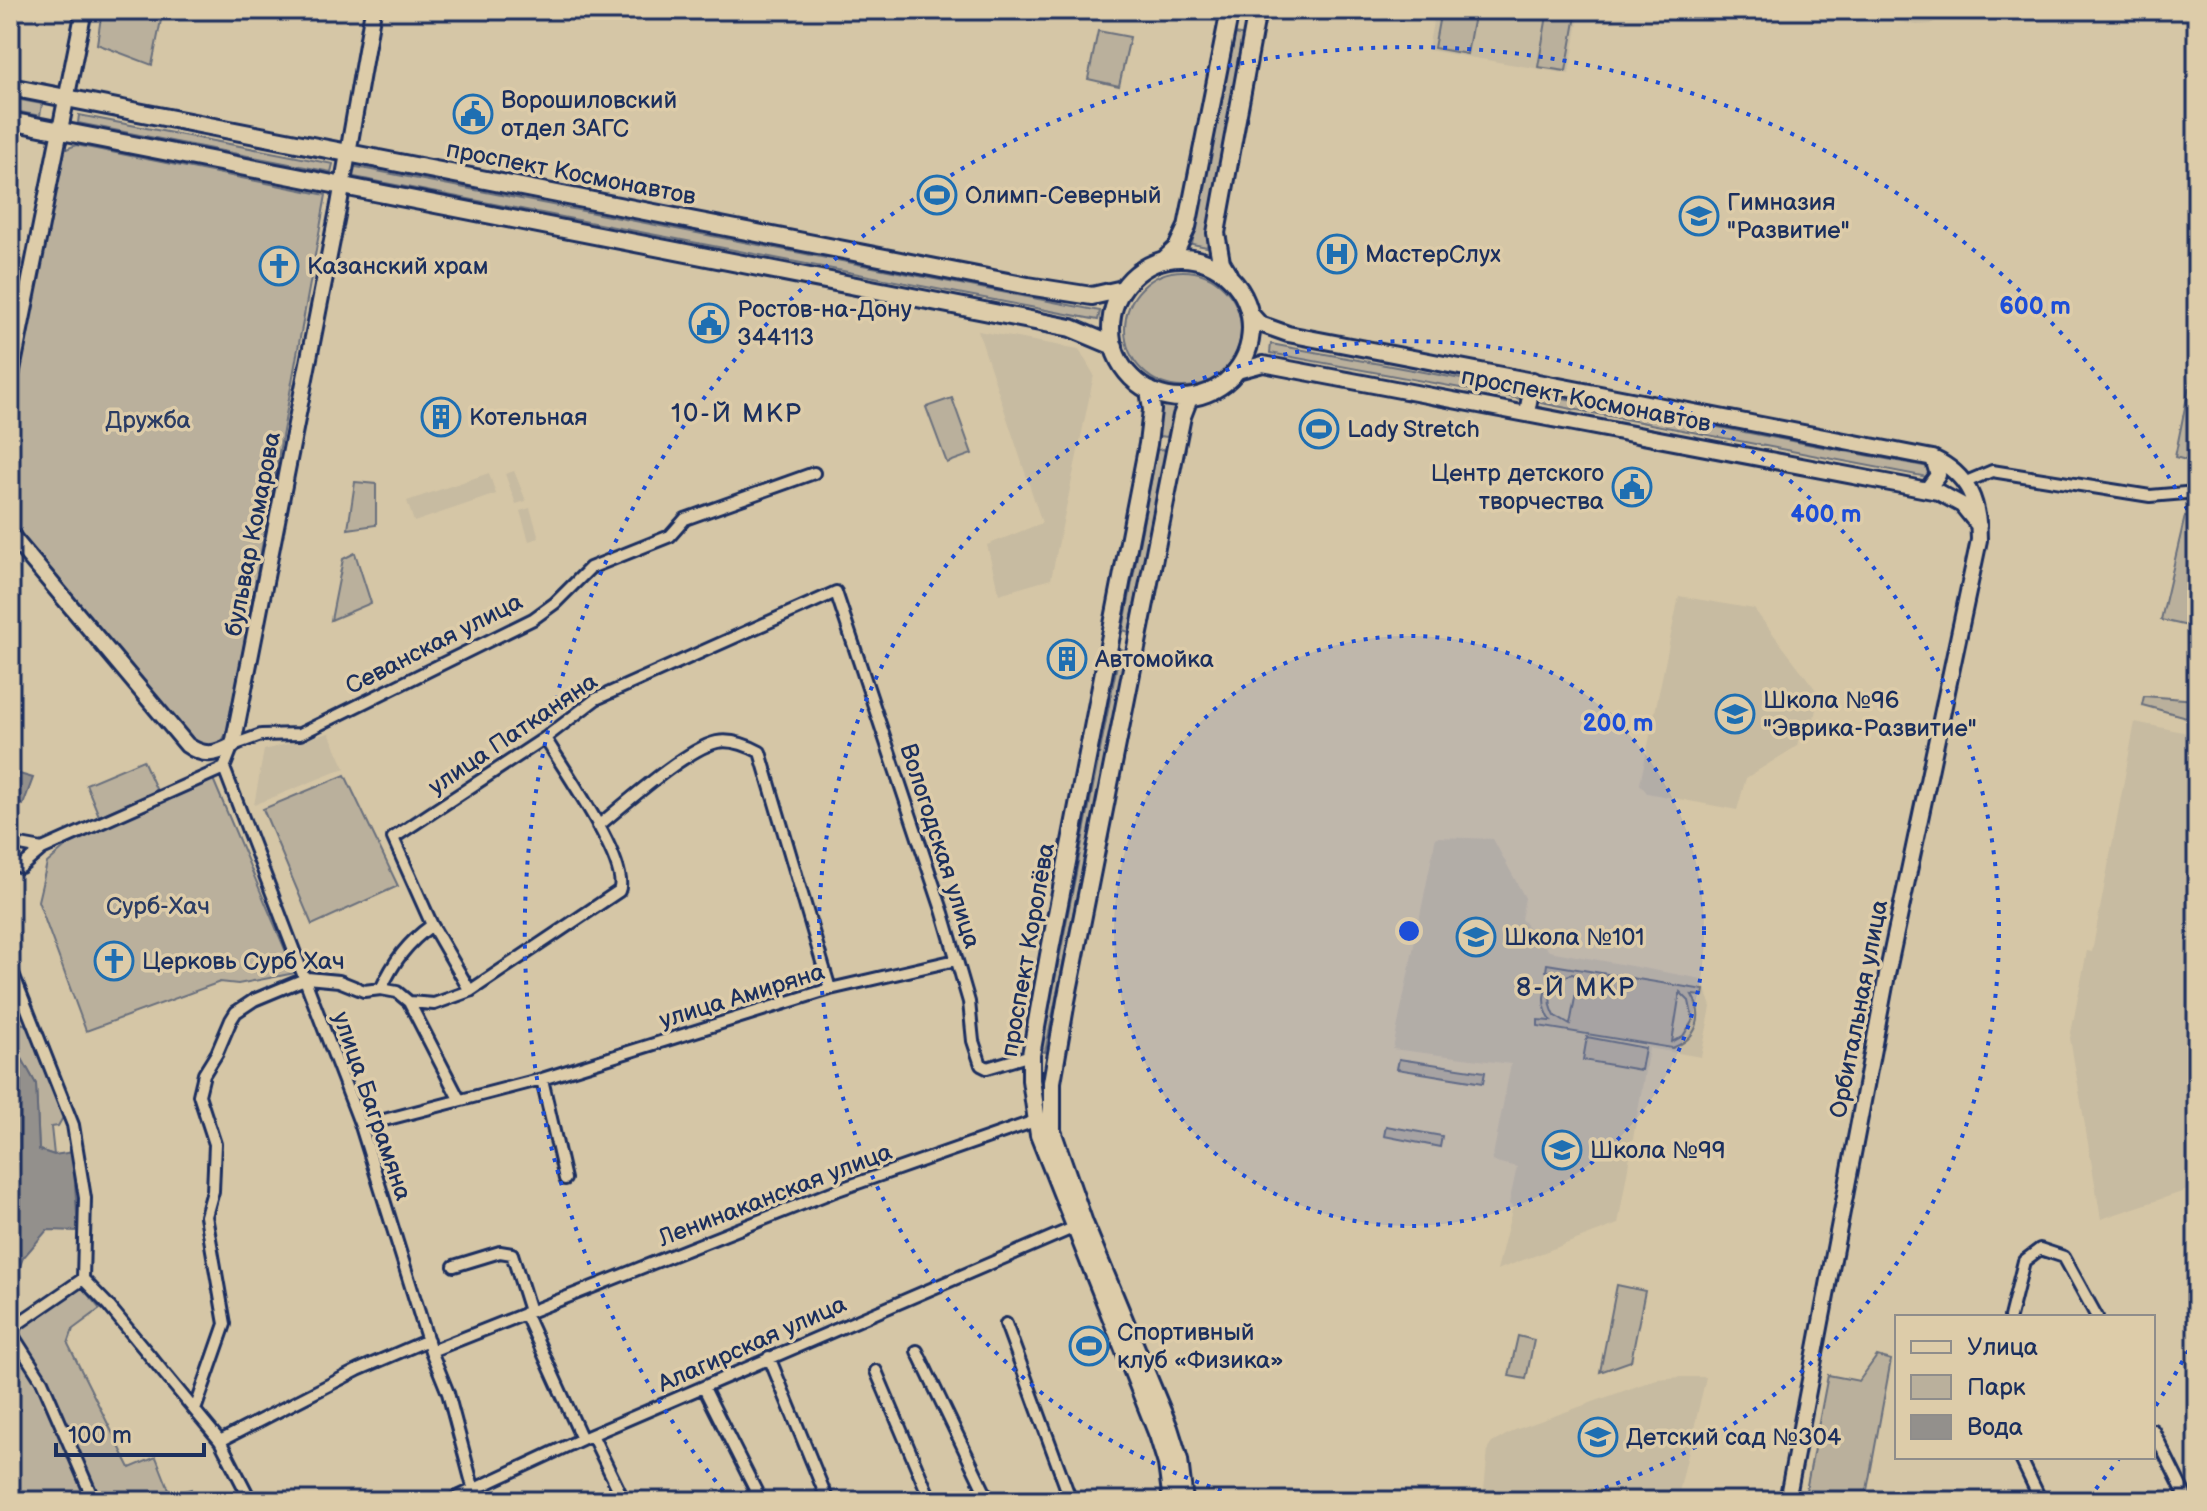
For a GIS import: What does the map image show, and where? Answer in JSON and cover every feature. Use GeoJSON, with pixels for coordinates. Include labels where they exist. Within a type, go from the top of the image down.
{"type":"FeatureCollection","features":[{"type":"Feature","properties":{"kind":"main road"},"geometry":{"type":"LineString","coordinates":[[10,380],[84,10]]}},
{"type":"Feature","properties":{"kind":"main road","name":"бульвар Комарова"},"geometry":{"type":"LineString","coordinates":[[233,745],[343,186],[373,10]]}},
{"type":"Feature","properties":{"kind":"main road"},"geometry":{"type":"LineString","coordinates":[[1229,14],[1238,30],[1246,31],[1256,17]]}},
{"type":"Feature","properties":{"kind":"main road"},"geometry":{"type":"LineString","coordinates":[[1229,14],[1187,227],[1177,248],[1132,279],[1123,289],[1112,318],[1114,346],[1123,366],[1149,390],[1170,397],[1189,398],[1212,391],[1237,371],[1251,336],[1251,314],[1221,262],[1216,233],[1256,17]]}},
{"type":"Feature","properties":{"kind":"main road","name":"проспект Космонавтов"},"geometry":{"type":"LineString","coordinates":[[10,87],[1028,286],[1092,296],[1123,289]]}},
{"type":"Feature","properties":{"kind":"main road"},"geometry":{"type":"LineString","coordinates":[[10,121],[1071,328],[1114,346]]}},
{"type":"Feature","properties":{"kind":"main road"},"geometry":{"type":"LineString","coordinates":[[1163,260],[1194,259],[1211,264],[1231,279]]}},
{"type":"Feature","properties":{"kind":"main road","name":"проспект Космонавтов"},"geometry":{"type":"LineString","coordinates":[[1251,314],[1273,331],[1933,458],[1966,482]]}},
{"type":"Feature","properties":{"kind":"main road","name":"проспект Космонавтов"},"geometry":{"type":"LineString","coordinates":[[1237,371],[1263,364],[1945,493],[1962,505],[1979,526]]}},
{"type":"Feature","properties":{"kind":"main road"},"geometry":{"type":"LineString","coordinates":[[1527,413],[1533,380]]}},
{"type":"Feature","properties":{"kind":"main road","name":"проспект Королёва"},"geometry":{"type":"LineString","coordinates":[[1149,390],[1152,410],[1148,444],[1031,1055],[1035,1121],[1073,1228],[1158,1435],[1172,1501]]}},
{"type":"Feature","properties":{"kind":"main road","name":"проспект Королёва"},"geometry":{"type":"LineString","coordinates":[[1184,1501],[1179,1460],[1169,1428],[1055,1144],[1051,1118],[1056,1056],[1138,652],[1182,416],[1189,398]]}},
{"type":"Feature","properties":{"kind":"main road"},"geometry":{"type":"LineString","coordinates":[[1927,490],[1938,475],[1933,458]]}},
{"type":"Feature","properties":{"kind":"main road"},"geometry":{"type":"LineString","coordinates":[[1966,482],[1977,506],[1979,526]]}},
{"type":"Feature","properties":{"kind":"main road","name":"Орбитальная улица"},"geometry":{"type":"LineString","coordinates":[[1787,1501],[1885,987],[1979,526]]}},
{"type":"Feature","properties":{"kind":"main road"},"geometry":{"type":"LineString","coordinates":[[10,534],[187,745],[197,752],[214,754],[233,745]]}},
{"type":"Feature","properties":{"kind":"main road"},"geometry":{"type":"LineString","coordinates":[[1110,647],[1122,641],[1138,652]]}},
{"type":"Feature","properties":{"kind":"main road"},"geometry":{"type":"LineString","coordinates":[[1031,1055],[1044,1060],[1056,1056]]}},
{"type":"Feature","properties":{"kind":"street"},"geometry":{"type":"LineString","coordinates":[[1966,482],[1992,471],[2150,496],[2197,492]]}},
{"type":"Feature","properties":{"kind":"street","name":"Севанская улица"},"geometry":{"type":"LineString","coordinates":[[233,745],[261,735],[300,734],[533,619],[555,603],[590,568],[670,536],[685,519],[814,473]]}},
{"type":"Feature","properties":{"kind":"street","name":"улица Патканяна"},"geometry":{"type":"LineString","coordinates":[[432,925],[393,838],[545,738],[596,699],[836,592]]}},
{"type":"Feature","properties":{"kind":"street","name":"Вологодская улица"},"geometry":{"type":"LineString","coordinates":[[836,592],[969,1002],[973,1041],[981,1065],[987,1068],[1031,1055]]}},
{"type":"Feature","properties":{"kind":"street"},"geometry":{"type":"LineString","coordinates":[[409,1002],[434,1004],[470,991],[619,891],[622,875],[598,826],[545,738]]}},
{"type":"Feature","properties":{"kind":"street"},"geometry":{"type":"LineString","coordinates":[[598,826],[705,748],[718,742],[746,744],[760,752],[830,989]]}},
{"type":"Feature","properties":{"kind":"street"},"geometry":{"type":"LineString","coordinates":[[10,862],[21,867],[42,849],[224,768],[233,745]]}},
{"type":"Feature","properties":{"kind":"street","name":"улица Баграмяна"},"geometry":{"type":"LineString","coordinates":[[224,768],[307,978],[361,1126],[429,1346],[448,1393],[473,1487]]}},
{"type":"Feature","properties":{"kind":"street"},"geometry":{"type":"LineString","coordinates":[[10,843],[42,849]]}},
{"type":"Feature","properties":{"kind":"street"},"geometry":{"type":"LineString","coordinates":[[381,989],[393,962],[410,940],[432,925],[470,991]]}},
{"type":"Feature","properties":{"kind":"street","name":"улица Амиряна"},"geometry":{"type":"LineString","coordinates":[[361,1126],[542,1079],[830,989],[956,960]]}},
{"type":"Feature","properties":{"kind":"street"},"geometry":{"type":"LineString","coordinates":[[10,966],[73,1125],[85,1198],[83,1279],[220,1441],[251,1501]]}},
{"type":"Feature","properties":{"kind":"street"},"geometry":{"type":"LineString","coordinates":[[195,1410],[225,1324],[206,1216],[213,1191],[215,1144],[199,1095],[200,1085],[236,1012],[254,1000],[307,978],[339,981],[364,991],[381,989],[397,992],[409,1002],[459,1099]]}},
{"type":"Feature","properties":{"kind":"street"},"geometry":{"type":"LineString","coordinates":[[542,1079],[565,1179]]}},
{"type":"Feature","properties":{"kind":"street","name":"Ленинаканская улица"},"geometry":{"type":"LineString","coordinates":[[220,1441],[358,1370],[429,1346],[478,1335],[528,1312],[832,1192],[1035,1121]]}},
{"type":"Feature","properties":{"kind":"street","name":"Алагирская улица"},"geometry":{"type":"LineString","coordinates":[[449,1501],[473,1487],[769,1357],[1073,1228]]}},
{"type":"Feature","properties":{"kind":"street"},"geometry":{"type":"LineString","coordinates":[[2010,1315],[2024,1261],[2032,1254],[2050,1249],[2064,1257],[2096,1315]]}},
{"type":"Feature","properties":{"kind":"street"},"geometry":{"type":"LineString","coordinates":[[454,1266],[500,1252],[512,1254],[528,1312],[587,1437],[624,1501]]}},
{"type":"Feature","properties":{"kind":"street"},"geometry":{"type":"LineString","coordinates":[[83,1279],[10,1330],[42,1381],[94,1501]]}},
{"type":"Feature","properties":{"kind":"street"},"geometry":{"type":"LineString","coordinates":[[1006,1324],[1071,1501]]}},
{"type":"Feature","properties":{"kind":"street"},"geometry":{"type":"LineString","coordinates":[[917,1351],[989,1501]]}},
{"type":"Feature","properties":{"kind":"street"},"geometry":{"type":"LineString","coordinates":[[769,1357],[828,1501]]}},
{"type":"Feature","properties":{"kind":"street"},"geometry":{"type":"LineString","coordinates":[[876,1371],[931,1501]]}},
{"type":"Feature","properties":{"kind":"street"},"geometry":{"type":"LineString","coordinates":[[704,1388],[761,1501]]}},
{"type":"Feature","properties":{"kind":"street"},"geometry":{"type":"LineString","coordinates":[[2155,1434],[2188,1501]]}},
{"type":"Feature","properties":{"kind":"street"},"geometry":{"type":"LineString","coordinates":[[2021,1459],[2041,1501]]}},
{"type":"Feature","properties":{"kind":"shaded area"},"geometry":{"type":"Polygon","coordinates":[[[1435,10],[1580,10],[1569,74],[1428,50],[1435,10]]]}},
{"type":"Feature","properties":{"kind":"shaded area"},"geometry":{"type":"Polygon","coordinates":[[[1833,10],[1951,10],[1931,24],[1917,25],[1833,10]]]}},
{"type":"Feature","properties":{"kind":"shaded area"},"geometry":{"type":"Polygon","coordinates":[[[978,331],[1079,349],[1094,375],[1051,579],[999,594],[987,545],[1042,523],[978,331]]]}},
{"type":"Feature","properties":{"kind":"shaded area"},"geometry":{"type":"Polygon","coordinates":[[[514,471],[526,501],[516,504],[505,474],[514,471]]]}},
{"type":"Feature","properties":{"kind":"shaded area"},"geometry":{"type":"Polygon","coordinates":[[[489,473],[496,494],[414,522],[407,501],[489,473]]]}},
{"type":"Feature","properties":{"kind":"shaded area"},"geometry":{"type":"Polygon","coordinates":[[[530,508],[539,538],[529,541],[520,511],[530,508]]]}},
{"type":"Feature","properties":{"kind":"shaded area","name":"Школа №96 \"Эврика-Развитие\""},"geometry":{"type":"Polygon","coordinates":[[[1679,596],[1754,609],[1819,694],[1811,734],[1799,737],[1797,746],[1746,778],[1737,810],[1647,793],[1640,784],[1679,596]]]}},
{"type":"Feature","properties":{"kind":"shaded area"},"geometry":{"type":"Polygon","coordinates":[[[2135,722],[2197,735],[2197,1187],[2101,1219],[2070,1038],[2087,951],[2092,952],[2135,722]]]}},
{"type":"Feature","properties":{"kind":"shaded area"},"geometry":{"type":"Polygon","coordinates":[[[329,733],[345,768],[254,805],[264,750],[329,733]]]}},
{"type":"Feature","properties":{"kind":"shaded area"},"geometry":{"type":"Polygon","coordinates":[[[1436,837],[1493,839],[1525,898],[1521,919],[1549,951],[1702,979],[1711,1007],[1701,1057],[1649,1048],[1618,1224],[1497,1270],[1513,1206],[1509,1204],[1517,1167],[1492,1161],[1511,1064],[1393,1049],[1436,837]]]}},
{"type":"Feature","properties":{"kind":"shaded area","name":"Детский сад №304"},"geometry":{"type":"Polygon","coordinates":[[[1706,1377],[1677,1501],[1483,1501],[1488,1449],[1492,1443],[1515,1430],[1657,1379],[1706,1377]]]}},
{"type":"Feature","properties":{"kind":"green space"},"geometry":{"type":"Polygon","coordinates":[[[102,10],[163,10],[152,65],[97,44],[102,10]]]}},
{"type":"Feature","properties":{"kind":"green space"},"geometry":{"type":"Polygon","coordinates":[[[1441,10],[1475,10],[1467,54],[1434,48],[1441,10]]]}},
{"type":"Feature","properties":{"kind":"green space"},"geometry":{"type":"Polygon","coordinates":[[[1548,10],[1577,10],[1566,71],[1538,67],[1548,10]]]}},
{"type":"Feature","properties":{"kind":"green space"},"geometry":{"type":"Polygon","coordinates":[[[1098,31],[1130,37],[1119,86],[1088,79],[1098,31]]]}},
{"type":"Feature","properties":{"kind":"green space"},"geometry":{"type":"Polygon","coordinates":[[[1235,34],[1245,36],[1207,247],[1192,244],[1235,34]]]}},
{"type":"Feature","properties":{"kind":"green space"},"geometry":{"type":"Polygon","coordinates":[[[10,98],[42,104],[40,116],[10,110],[10,98]]]}},
{"type":"Feature","properties":{"kind":"green space"},"geometry":{"type":"Polygon","coordinates":[[[79,115],[333,164],[331,172],[78,123],[79,115]]]}},
{"type":"Feature","properties":{"kind":"green space","name":"Дружба"},"geometry":{"type":"Polygon","coordinates":[[[76,145],[326,195],[229,728],[220,745],[210,750],[193,741],[10,521],[10,423],[64,150],[76,145]]]}},
{"type":"Feature","properties":{"kind":"green space"},"geometry":{"type":"Polygon","coordinates":[[[351,166],[1100,311],[1098,320],[349,176],[351,166]]]}},
{"type":"Feature","properties":{"kind":"green space"},"geometry":{"type":"Polygon","coordinates":[[[1183,271],[1205,276],[1224,288],[1236,307],[1241,329],[1236,351],[1224,370],[1205,382],[1183,387],[1161,382],[1142,370],[1130,351],[1125,329],[1130,307],[1142,288],[1161,276],[1183,271]]]}},
{"type":"Feature","properties":{"kind":"green space"},"geometry":{"type":"Polygon","coordinates":[[[1271,344],[1521,390],[1524,395],[1520,399],[1270,353],[1271,344]]]}},
{"type":"Feature","properties":{"kind":"green space"},"geometry":{"type":"Polygon","coordinates":[[[2197,347],[2197,463],[2175,457],[2197,347]]]}},
{"type":"Feature","properties":{"kind":"green space"},"geometry":{"type":"Polygon","coordinates":[[[1542,394],[1929,467],[1930,474],[1927,477],[1541,403],[1538,399],[1542,394]]]}},
{"type":"Feature","properties":{"kind":"green space"},"geometry":{"type":"Polygon","coordinates":[[[952,398],[972,454],[947,463],[926,407],[952,398]]]}},
{"type":"Feature","properties":{"kind":"green space"},"geometry":{"type":"Polygon","coordinates":[[[1159,403],[1177,407],[1167,437],[1159,436],[1159,403]]]}},
{"type":"Feature","properties":{"kind":"green space"},"geometry":{"type":"Polygon","coordinates":[[[1157,450],[1166,452],[1129,632],[1123,630],[1157,450]]]}},
{"type":"Feature","properties":{"kind":"green space"},"geometry":{"type":"Polygon","coordinates":[[[355,482],[376,484],[376,525],[348,529],[355,482]]]}},
{"type":"Feature","properties":{"kind":"green space"},"geometry":{"type":"Polygon","coordinates":[[[2185,516],[2197,520],[2197,628],[2161,620],[2185,516]]]}},
{"type":"Feature","properties":{"kind":"green space"},"geometry":{"type":"Polygon","coordinates":[[[355,553],[371,603],[331,620],[343,559],[355,553]]]}},
{"type":"Feature","properties":{"kind":"green space"},"geometry":{"type":"Polygon","coordinates":[[[1120,649],[1127,651],[1045,1052],[1041,1051],[1120,649]]]}},
{"type":"Feature","properties":{"kind":"green space"},"geometry":{"type":"Polygon","coordinates":[[[2144,696],[2197,700],[2197,720],[2142,705],[2144,696]]]}},
{"type":"Feature","properties":{"kind":"green space"},"geometry":{"type":"Polygon","coordinates":[[[143,760],[157,791],[99,816],[86,784],[143,760]]]}},
{"type":"Feature","properties":{"kind":"green space"},"geometry":{"type":"Polygon","coordinates":[[[345,775],[398,886],[312,925],[263,809],[345,775]]]}},
{"type":"Feature","properties":{"kind":"green space","name":"Сурб-Хач"},"geometry":{"type":"Polygon","coordinates":[[[213,779],[295,973],[238,984],[220,982],[86,1031],[38,901],[47,863],[71,842],[213,779]]]}},
{"type":"Feature","properties":{"kind":"green space"},"geometry":{"type":"Polygon","coordinates":[[[1547,964],[1704,990],[1703,996],[1692,995],[1698,1011],[1696,1026],[1688,1039],[1672,1048],[1538,1026],[1538,1020],[1551,1021],[1544,996],[1548,984],[1557,973],[1546,971],[1547,964]],[[1572,974],[1555,985],[1551,996],[1555,1016],[1570,1025],[1579,976],[1572,974]],[[1680,992],[1672,1042],[1683,1036],[1693,1020],[1689,1001],[1680,992]]]}},
{"type":"Feature","properties":{"kind":"green space"},"geometry":{"type":"Polygon","coordinates":[[[17,1022],[30,1026],[65,1114],[58,1126],[51,1127],[54,1155],[39,1150],[36,1084],[10,1037],[10,1027],[17,1022]]]}},
{"type":"Feature","properties":{"kind":"green space"},"geometry":{"type":"Polygon","coordinates":[[[1587,1037],[1645,1048],[1641,1070],[1583,1060],[1587,1037]]]}},
{"type":"Feature","properties":{"kind":"green space"},"geometry":{"type":"Polygon","coordinates":[[[1399,1059],[1485,1072],[1483,1083],[1397,1069],[1399,1059]]]}},
{"type":"Feature","properties":{"kind":"green space"},"geometry":{"type":"Polygon","coordinates":[[[1386,1126],[1442,1136],[1440,1147],[1384,1136],[1386,1126]]]}},
{"type":"Feature","properties":{"kind":"green space"},"geometry":{"type":"Polygon","coordinates":[[[80,1285],[100,1309],[73,1329],[68,1344],[130,1468],[156,1457],[171,1495],[191,1489],[195,1501],[10,1501],[10,1333],[80,1285]]]}},
{"type":"Feature","properties":{"kind":"green space"},"geometry":{"type":"Polygon","coordinates":[[[1617,1285],[1645,1291],[1631,1361],[1600,1372],[1617,1285]]]}},
{"type":"Feature","properties":{"kind":"green space"},"geometry":{"type":"Polygon","coordinates":[[[1518,1336],[1534,1340],[1526,1379],[1509,1376],[1518,1336]]]}},
{"type":"Feature","properties":{"kind":"green space"},"geometry":{"type":"Polygon","coordinates":[[[1877,1356],[1891,1360],[1865,1501],[1804,1501],[1828,1375],[1859,1381],[1877,1356]]]}},
{"type":"Feature","properties":{"kind":"water"},"geometry":{"type":"Polygon","coordinates":[[[16,773],[33,778],[23,805],[10,800],[16,773]]]}},
{"type":"Feature","properties":{"kind":"water"},"geometry":{"type":"Polygon","coordinates":[[[10,1037],[36,1084],[39,1150],[54,1155],[73,1152],[78,1231],[47,1230],[23,1258],[10,1292],[10,1037]]]}},
{"type":"Feature","properties":{"kind":"place","name":"Ворошиловский отдел ЗАГС"},"geometry":{"type":"Point","coordinates":[473,114]}},
{"type":"Feature","properties":{"kind":"place","name":"Олимп-Северный"},"geometry":{"type":"Point","coordinates":[937,195]}},
{"type":"Feature","properties":{"kind":"place","name":"Гимназия \"Развитие\""},"geometry":{"type":"Point","coordinates":[1699,216]}},
{"type":"Feature","properties":{"kind":"place","name":"МастерСлух"},"geometry":{"type":"Point","coordinates":[1337,254]}},
{"type":"Feature","properties":{"kind":"place","name":"Казанский храм"},"geometry":{"type":"Point","coordinates":[279,266]}},
{"type":"Feature","properties":{"kind":"place","name":"Ростов-на-Дону 344113"},"geometry":{"type":"Point","coordinates":[709,323]}},
{"type":"Feature","properties":{"kind":"place","name":"Котельная"},"geometry":{"type":"Point","coordinates":[441,417]}},
{"type":"Feature","properties":{"kind":"place","name":"Lady Stretch"},"geometry":{"type":"Point","coordinates":[1319,429]}},
{"type":"Feature","properties":{"kind":"place","name":"Центр детского творчества"},"geometry":{"type":"Point","coordinates":[1632,487]}},
{"type":"Feature","properties":{"kind":"place","name":"Автомойка"},"geometry":{"type":"Point","coordinates":[1067,659]}},
{"type":"Feature","properties":{"kind":"place","name":"Школа №96 \"Эврика-Развитие\""},"geometry":{"type":"Point","coordinates":[1735,714]}},
{"type":"Feature","properties":{"kind":"place","name":"Школа №101"},"geometry":{"type":"Point","coordinates":[1476,937]}},
{"type":"Feature","properties":{"kind":"place","name":"Церковь Сурб Хач"},"geometry":{"type":"Point","coordinates":[114,961]}},
{"type":"Feature","properties":{"kind":"place","name":"Школа №99"},"geometry":{"type":"Point","coordinates":[1562,1150]}},
{"type":"Feature","properties":{"kind":"place","name":"Спортивный клуб «Физика»"},"geometry":{"type":"Point","coordinates":[1089,1346]}},
{"type":"Feature","properties":{"kind":"place","name":"Детский сад №304"},"geometry":{"type":"Point","coordinates":[1598,1437]}},
{"type":"Feature","properties":{"kind":"district","name":"10-Й МКР"},"geometry":{"type":"Point","coordinates":[737,414]}},
{"type":"Feature","properties":{"kind":"district","name":"8-Й МКР"},"geometry":{"type":"Point","coordinates":[1576,988]}}]}
